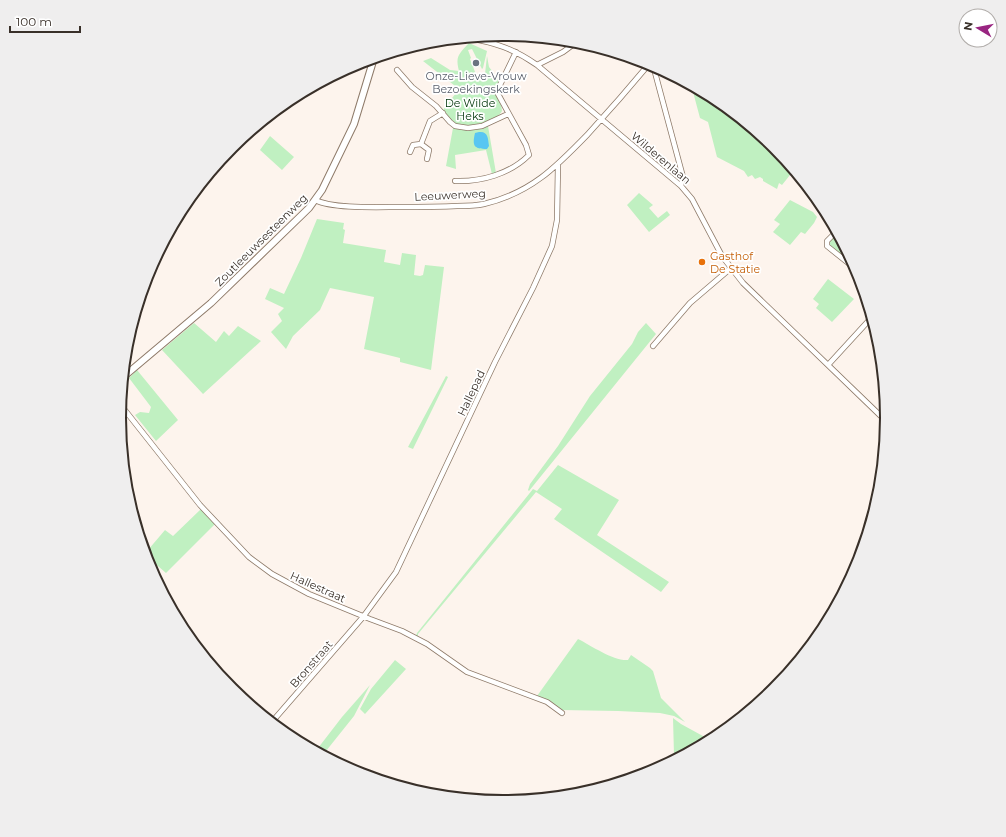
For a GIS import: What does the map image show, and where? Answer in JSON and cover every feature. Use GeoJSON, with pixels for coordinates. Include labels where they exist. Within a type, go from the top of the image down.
{"type":"FeatureCollection","features":[{"type":"Feature","properties":{"kind":"street","name":"Wilderenlaan"},"geometry":{"type":"LineString","coordinates":[[489,42],[516,52],[537,65],[681,186],[692,199],[715,244],[730,268],[743,283],[880,415]]}},
{"type":"Feature","properties":{"kind":"street"},"geometry":{"type":"LineString","coordinates":[[537,65],[570,47]]}},
{"type":"Feature","properties":{"kind":"street"},"geometry":{"type":"LineString","coordinates":[[455,181],[485,179],[511,168],[529,155],[526,144],[498,94],[498,90],[516,52]]}},
{"type":"Feature","properties":{"kind":"street","name":"Zoutleeuwsesteenweg"},"geometry":{"type":"LineString","coordinates":[[129,373],[212,303],[301,217],[315,200],[330,174],[356,119],[372,65]]}},
{"type":"Feature","properties":{"kind":"street","name":"Leeuwerweg"},"geometry":{"type":"LineString","coordinates":[[315,200],[324,204],[356,207],[449,206],[483,204],[502,199],[523,189],[558,165],[645,69]]}},
{"type":"Feature","properties":{"kind":"street"},"geometry":{"type":"LineString","coordinates":[[398,70],[412,87],[443,113],[452,125],[464,128],[482,126],[508,114]]}},
{"type":"Feature","properties":{"kind":"street"},"geometry":{"type":"LineString","coordinates":[[655,74],[683,177],[681,186]]}},
{"type":"Feature","properties":{"kind":"street"},"geometry":{"type":"LineString","coordinates":[[421,144],[430,121],[443,113]]}},
{"type":"Feature","properties":{"kind":"street"},"geometry":{"type":"LineString","coordinates":[[410,152],[413,145],[421,144],[429,150],[427,159]]}},
{"type":"Feature","properties":{"kind":"street","name":"Hallepad"},"geometry":{"type":"LineString","coordinates":[[364,617],[396,572],[495,362],[546,262],[552,246],[556,228],[559,179],[558,165]]}},
{"type":"Feature","properties":{"kind":"street"},"geometry":{"type":"LineString","coordinates":[[833,235],[827,241],[827,246],[846,261]]}},
{"type":"Feature","properties":{"kind":"street"},"geometry":{"type":"LineString","coordinates":[[653,346],[690,303],[730,268]]}},
{"type":"Feature","properties":{"kind":"street"},"geometry":{"type":"LineString","coordinates":[[828,366],[868,321]]}},
{"type":"Feature","properties":{"kind":"street","name":"Hallestraat"},"geometry":{"type":"LineString","coordinates":[[126,412],[200,505],[249,557],[272,574],[283,581],[364,617],[413,636],[467,672],[547,702],[562,713]]}},
{"type":"Feature","properties":{"kind":"street","name":"Bronstraat"},"geometry":{"type":"LineString","coordinates":[[274,719],[364,617]]}},
{"type":"Feature","properties":{"kind":"green space","name":"De Wilde Heks"},"geometry":{"type":"Polygon","coordinates":[[[469,43],[487,51],[482,69],[472,49],[468,50],[477,77],[485,74],[487,56],[489,67],[500,81],[497,95],[502,111],[499,115],[488,121],[474,125],[461,125],[452,121],[443,110],[459,89],[423,61],[431,58],[450,70],[459,71],[457,62],[458,58],[469,43]]]}},
{"type":"Feature","properties":{"kind":"green space"},"geometry":{"type":"Polygon","coordinates":[[[693,93],[733,119],[770,152],[790,174],[782,185],[779,183],[777,189],[763,181],[760,177],[755,179],[752,175],[748,177],[744,171],[717,157],[708,122],[700,118],[693,93]]]}},
{"type":"Feature","properties":{"kind":"green space"},"geometry":{"type":"Polygon","coordinates":[[[488,126],[496,173],[492,174],[486,150],[455,155],[456,169],[446,166],[453,128],[470,129],[488,126]]]}},
{"type":"Feature","properties":{"kind":"green space"},"geometry":{"type":"Polygon","coordinates":[[[270,136],[294,157],[282,170],[260,150],[270,136]]]}},
{"type":"Feature","properties":{"kind":"green space"},"geometry":{"type":"Polygon","coordinates":[[[639,193],[653,205],[649,208],[658,218],[667,211],[670,215],[649,232],[627,205],[639,193]]]}},
{"type":"Feature","properties":{"kind":"green space"},"geometry":{"type":"Polygon","coordinates":[[[790,200],[813,212],[817,217],[805,234],[801,232],[790,245],[773,232],[780,224],[774,220],[790,200]]]}},
{"type":"Feature","properties":{"kind":"green space"},"geometry":{"type":"Polygon","coordinates":[[[317,219],[344,223],[343,229],[345,230],[343,243],[386,250],[384,262],[400,265],[402,253],[416,255],[414,275],[423,275],[425,265],[444,267],[431,370],[400,362],[400,358],[364,349],[374,297],[330,288],[320,310],[293,336],[286,349],[271,332],[282,321],[278,314],[284,308],[265,299],[270,288],[284,294],[317,219]]]}},
{"type":"Feature","properties":{"kind":"green space"},"geometry":{"type":"Polygon","coordinates":[[[834,237],[845,258],[829,246],[829,242],[834,237]]]}},
{"type":"Feature","properties":{"kind":"green space"},"geometry":{"type":"Polygon","coordinates":[[[828,279],[854,299],[832,322],[816,308],[819,304],[813,299],[828,279]]]}},
{"type":"Feature","properties":{"kind":"green space"},"geometry":{"type":"Polygon","coordinates":[[[194,323],[216,342],[224,331],[229,336],[238,326],[261,341],[203,394],[162,350],[194,323]]]}},
{"type":"Feature","properties":{"kind":"green space"},"geometry":{"type":"Polygon","coordinates":[[[646,323],[656,334],[529,491],[530,484],[558,446],[590,396],[632,344],[638,332],[646,323]]]}},
{"type":"Feature","properties":{"kind":"green space"},"geometry":{"type":"Polygon","coordinates":[[[137,370],[178,420],[156,441],[135,415],[140,412],[149,413],[151,407],[129,378],[137,370]]]}},
{"type":"Feature","properties":{"kind":"green space"},"geometry":{"type":"Polygon","coordinates":[[[446,376],[448,377],[413,449],[408,447],[446,376]]]}},
{"type":"Feature","properties":{"kind":"green space"},"geometry":{"type":"Polygon","coordinates":[[[558,465],[619,500],[597,535],[669,582],[661,592],[554,519],[562,509],[536,492],[418,634],[418,637],[416,636],[533,489],[537,491],[558,465]]]}},
{"type":"Feature","properties":{"kind":"green space"},"geometry":{"type":"Polygon","coordinates":[[[200,510],[203,510],[215,524],[166,573],[154,562],[149,549],[165,530],[173,536],[200,510]]]}},
{"type":"Feature","properties":{"kind":"green space"},"geometry":{"type":"Polygon","coordinates":[[[578,639],[622,660],[628,660],[631,655],[650,668],[653,671],[661,698],[685,722],[674,716],[660,713],[561,710],[537,696],[578,639]]]}},
{"type":"Feature","properties":{"kind":"green space"},"geometry":{"type":"Polygon","coordinates":[[[395,660],[406,669],[365,714],[360,709],[371,689],[395,660]]]}},
{"type":"Feature","properties":{"kind":"green space"},"geometry":{"type":"Polygon","coordinates":[[[370,685],[354,716],[326,751],[319,747],[342,717],[370,685]]]}},
{"type":"Feature","properties":{"kind":"green space"},"geometry":{"type":"Polygon","coordinates":[[[673,718],[705,737],[674,755],[673,718]]]}},
{"type":"Feature","properties":{"kind":"water"},"geometry":{"type":"Polygon","coordinates":[[[479,132],[486,134],[487,136],[489,146],[487,149],[479,148],[474,144],[475,133],[479,132]]]}},
{"type":"Feature","properties":{"kind":"place","name":"Onze-Lieve-Vrouw Bezoekingskerk"},"geometry":{"type":"Point","coordinates":[476,63]}},
{"type":"Feature","properties":{"kind":"place","name":"Gasthof De Statie"},"geometry":{"type":"Point","coordinates":[702,262]}}]}
